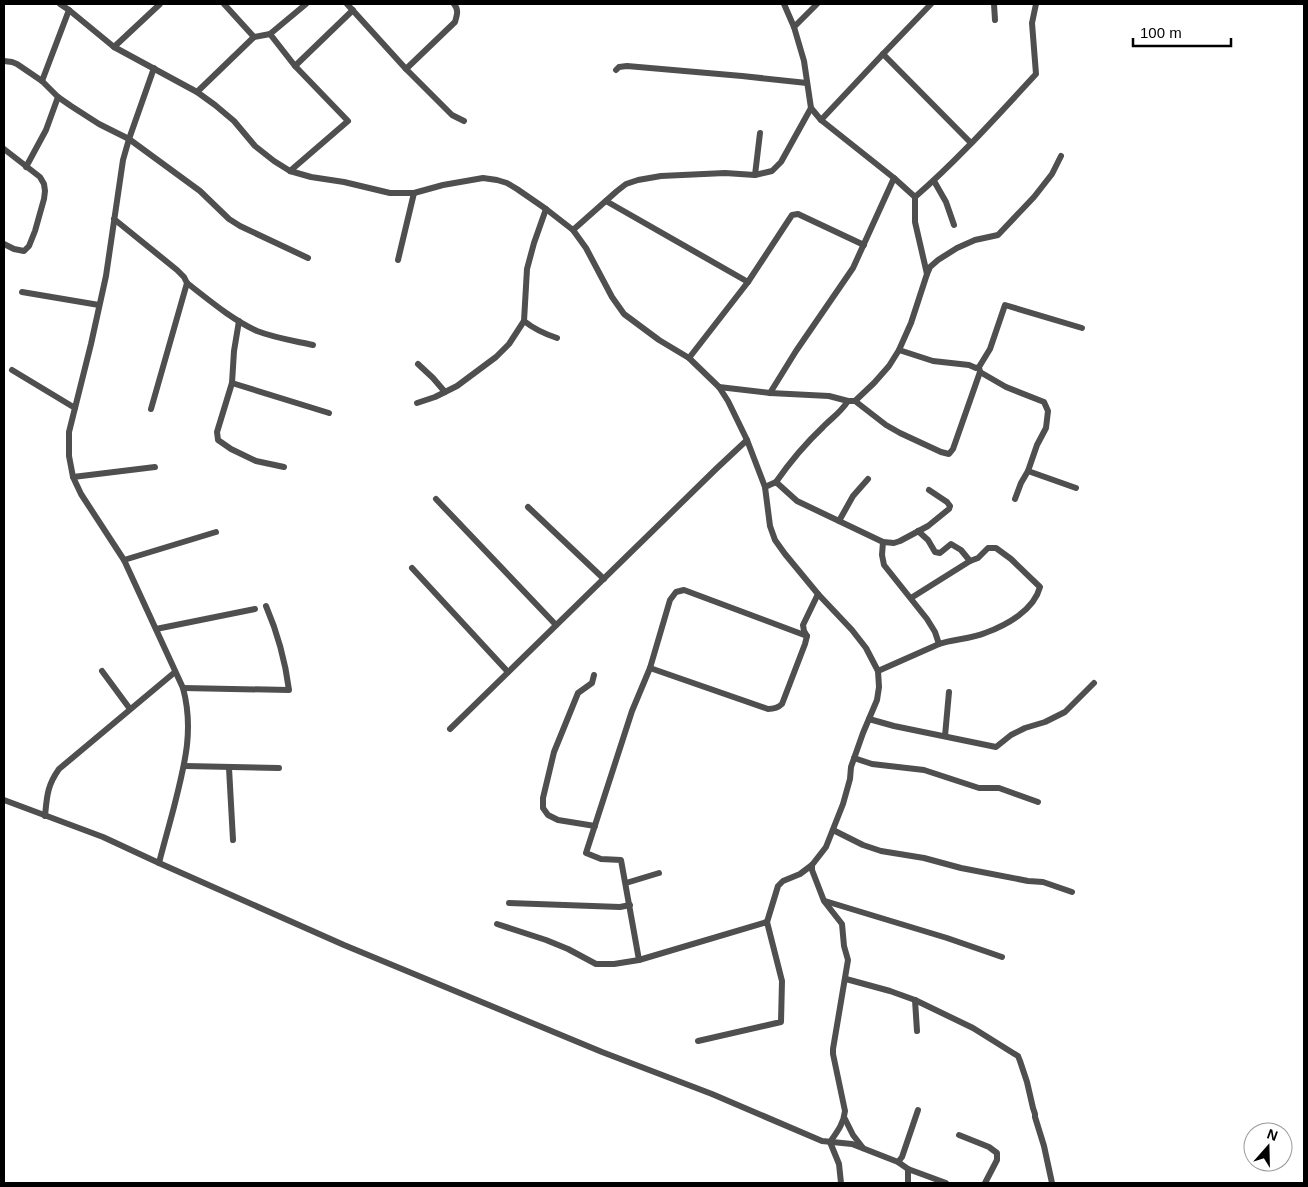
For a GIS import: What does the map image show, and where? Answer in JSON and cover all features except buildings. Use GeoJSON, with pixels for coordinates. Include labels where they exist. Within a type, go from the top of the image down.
{"type":"FeatureCollection","features":[{"type":"Feature","properties":{"kind":"street"},"geometry":{"type":"LineString","coordinates":[[60,4],[114,47],[197,92],[215,105],[234,121],[254,146],[274,162],[290,171],[390,193],[414,193],[443,185],[483,178],[507,183],[573,230],[586,248],[612,297],[624,314],[659,340],[689,358],[719,387],[728,401],[765,487],[770,526],[775,540],[818,594],[866,648],[878,671],[879,687],[878,700],[854,758],[843,804],[826,847],[812,865],[800,874],[783,881],[778,886],[767,922],[782,981],[781,1022],[698,1041]]}},
{"type":"Feature","properties":{"kind":"street"},"geometry":{"type":"LineString","coordinates":[[114,47],[160,4]]}},
{"type":"Feature","properties":{"kind":"street"},"geometry":{"type":"LineString","coordinates":[[224,4],[254,38]]}},
{"type":"Feature","properties":{"kind":"street"},"geometry":{"type":"LineString","coordinates":[[197,92],[254,38],[270,34],[306,4]]}},
{"type":"Feature","properties":{"kind":"street"},"geometry":{"type":"LineString","coordinates":[[347,4],[452,115],[464,121]]}},
{"type":"Feature","properties":{"kind":"street"},"geometry":{"type":"LineString","coordinates":[[406,68],[455,22],[458,14],[454,4]]}},
{"type":"Feature","properties":{"kind":"street"},"geometry":{"type":"LineString","coordinates":[[784,4],[794,27],[804,61],[811,108],[821,120],[915,197],[916,222],[927,274]]}},
{"type":"Feature","properties":{"kind":"street"},"geometry":{"type":"LineString","coordinates":[[794,27],[817,4]]}},
{"type":"Feature","properties":{"kind":"street"},"geometry":{"type":"LineString","coordinates":[[821,120],[931,4]]}},
{"type":"Feature","properties":{"kind":"street"},"geometry":{"type":"LineString","coordinates":[[994,4],[994,20]]}},
{"type":"Feature","properties":{"kind":"street"},"geometry":{"type":"LineString","coordinates":[[915,197],[971,143],[1036,74],[1032,24],[1036,4]]}},
{"type":"Feature","properties":{"kind":"street"},"geometry":{"type":"LineString","coordinates":[[42,81],[69,10]]}},
{"type":"Feature","properties":{"kind":"street"},"geometry":{"type":"LineString","coordinates":[[295,66],[353,10]]}},
{"type":"Feature","properties":{"kind":"street"},"geometry":{"type":"LineString","coordinates":[[270,34],[295,66],[348,121],[290,171]]}},
{"type":"Feature","properties":{"kind":"street"},"geometry":{"type":"LineString","coordinates":[[883,54],[971,143]]}},
{"type":"Feature","properties":{"kind":"street"},"geometry":{"type":"LineString","coordinates":[[4,61],[17,64],[42,81],[58,97],[71,106],[98,124],[129,139],[200,191],[229,220],[308,258]]}},
{"type":"Feature","properties":{"kind":"street"},"geometry":{"type":"LineString","coordinates":[[616,70],[618,67],[627,66],[807,83]]}},
{"type":"Feature","properties":{"kind":"street"},"geometry":{"type":"LineString","coordinates":[[154,68],[123,160],[106,276],[69,432],[69,456],[73,477],[81,494],[124,560],[176,672],[187,704],[189,720],[185,766],[159,863]]}},
{"type":"Feature","properties":{"kind":"street"},"geometry":{"type":"LineString","coordinates":[[26,167],[46,130],[58,97]]}},
{"type":"Feature","properties":{"kind":"street"},"geometry":{"type":"LineString","coordinates":[[573,230],[617,190],[626,184],[638,180],[661,176],[772,172],[781,162],[811,108]]}},
{"type":"Feature","properties":{"kind":"street"},"geometry":{"type":"LineString","coordinates":[[755,174],[760,133]]}},
{"type":"Feature","properties":{"kind":"street"},"geometry":{"type":"LineString","coordinates":[[4,149],[42,180],[45,191],[44,200],[29,246],[24,251],[4,244]]}},
{"type":"Feature","properties":{"kind":"street"},"geometry":{"type":"LineString","coordinates":[[765,487],[776,482],[791,460],[823,427],[874,383],[889,366],[899,350],[930,267],[957,248],[975,240],[998,235],[1034,197],[1052,174],[1061,156]]}},
{"type":"Feature","properties":{"kind":"street"},"geometry":{"type":"LineString","coordinates":[[770,393],[796,351],[853,268],[894,178]]}},
{"type":"Feature","properties":{"kind":"street"},"geometry":{"type":"LineString","coordinates":[[934,180],[946,202],[954,225]]}},
{"type":"Feature","properties":{"kind":"street"},"geometry":{"type":"LineString","coordinates":[[398,260],[414,193]]}},
{"type":"Feature","properties":{"kind":"street"},"geometry":{"type":"LineString","coordinates":[[606,201],[748,282]]}},
{"type":"Feature","properties":{"kind":"street"},"geometry":{"type":"LineString","coordinates":[[417,403],[435,397],[457,386],[509,344],[524,321],[527,269],[546,209]]}},
{"type":"Feature","properties":{"kind":"street"},"geometry":{"type":"LineString","coordinates":[[689,358],[748,282],[792,215],[798,214],[864,245]]}},
{"type":"Feature","properties":{"kind":"street"},"geometry":{"type":"LineString","coordinates":[[114,219],[178,270],[187,283],[239,321],[259,332],[313,345]]}},
{"type":"Feature","properties":{"kind":"street"},"geometry":{"type":"LineString","coordinates":[[151,409],[187,283]]}},
{"type":"Feature","properties":{"kind":"street"},"geometry":{"type":"LineString","coordinates":[[22,292],[100,305]]}},
{"type":"Feature","properties":{"kind":"street"},"geometry":{"type":"LineString","coordinates":[[719,387],[770,393],[829,396],[851,401],[900,433],[940,452],[949,454],[953,449],[979,369],[990,349],[1005,305],[1082,328]]}},
{"type":"Feature","properties":{"kind":"street"},"geometry":{"type":"LineString","coordinates":[[239,321],[234,351],[232,384],[217,432],[218,440],[256,461],[284,467]]}},
{"type":"Feature","properties":{"kind":"street"},"geometry":{"type":"LineString","coordinates":[[524,321],[545,334],[557,338]]}},
{"type":"Feature","properties":{"kind":"street"},"geometry":{"type":"LineString","coordinates":[[899,350],[933,361],[961,364],[979,369],[1006,387],[1044,402],[1048,411],[1046,428],[1015,499]]}},
{"type":"Feature","properties":{"kind":"street"},"geometry":{"type":"LineString","coordinates":[[418,364],[445,392]]}},
{"type":"Feature","properties":{"kind":"street"},"geometry":{"type":"LineString","coordinates":[[12,370],[75,408]]}},
{"type":"Feature","properties":{"kind":"street"},"geometry":{"type":"LineString","coordinates":[[232,384],[329,413]]}},
{"type":"Feature","properties":{"kind":"street"},"geometry":{"type":"LineString","coordinates":[[450,729],[746,440]]}},
{"type":"Feature","properties":{"kind":"street"},"geometry":{"type":"LineString","coordinates":[[73,477],[155,467]]}},
{"type":"Feature","properties":{"kind":"street"},"geometry":{"type":"LineString","coordinates":[[1028,471],[1076,488]]}},
{"type":"Feature","properties":{"kind":"street"},"geometry":{"type":"LineString","coordinates":[[838,522],[853,496],[868,479]]}},
{"type":"Feature","properties":{"kind":"street"},"geometry":{"type":"LineString","coordinates":[[776,482],[797,501],[883,542],[894,543],[928,526],[950,506],[929,490]]}},
{"type":"Feature","properties":{"kind":"street"},"geometry":{"type":"LineString","coordinates":[[436,498],[556,625]]}},
{"type":"Feature","properties":{"kind":"street"},"geometry":{"type":"LineString","coordinates":[[528,507],[604,579]]}},
{"type":"Feature","properties":{"kind":"street"},"geometry":{"type":"LineString","coordinates":[[918,531],[928,540],[935,552],[940,553],[951,544],[961,550],[970,561]]}},
{"type":"Feature","properties":{"kind":"street"},"geometry":{"type":"LineString","coordinates":[[124,560],[216,532]]}},
{"type":"Feature","properties":{"kind":"street"},"geometry":{"type":"LineString","coordinates":[[883,542],[882,555],[884,565],[927,619],[940,644]]}},
{"type":"Feature","properties":{"kind":"street"},"geometry":{"type":"LineString","coordinates":[[878,671],[940,644],[985,633],[1018,617],[1035,600],[1040,587],[1011,559],[996,548],[988,548],[978,558],[970,561],[911,598]]}},
{"type":"Feature","properties":{"kind":"street"},"geometry":{"type":"LineString","coordinates":[[412,568],[508,672]]}},
{"type":"Feature","properties":{"kind":"street"},"geometry":{"type":"LineString","coordinates":[[639,960],[621,860],[601,859],[586,853],[632,711],[650,668],[670,600],[676,592],[684,590],[807,636]]}},
{"type":"Feature","properties":{"kind":"street"},"geometry":{"type":"LineString","coordinates":[[807,636],[803,624],[818,594]]}},
{"type":"Feature","properties":{"kind":"street"},"geometry":{"type":"LineString","coordinates":[[183,688],[289,690],[276,628],[266,606]]}},
{"type":"Feature","properties":{"kind":"street"},"geometry":{"type":"LineString","coordinates":[[156,630],[255,609]]}},
{"type":"Feature","properties":{"kind":"street"},"geometry":{"type":"LineString","coordinates":[[650,668],[768,709],[774,709],[782,704],[807,636]]}},
{"type":"Feature","properties":{"kind":"street"},"geometry":{"type":"LineString","coordinates":[[102,671],[130,709]]}},
{"type":"Feature","properties":{"kind":"street"},"geometry":{"type":"LineString","coordinates":[[45,816],[48,790],[52,779],[59,769],[176,672]]}},
{"type":"Feature","properties":{"kind":"street"},"geometry":{"type":"LineString","coordinates":[[594,675],[592,684],[578,693],[554,752],[543,798],[543,808],[548,814],[558,820],[595,826]]}},
{"type":"Feature","properties":{"kind":"street"},"geometry":{"type":"LineString","coordinates":[[869,719],[996,747],[1011,735],[1065,712],[1094,683]]}},
{"type":"Feature","properties":{"kind":"street"},"geometry":{"type":"LineString","coordinates":[[945,736],[949,692]]}},
{"type":"Feature","properties":{"kind":"street"},"geometry":{"type":"LineString","coordinates":[[854,758],[872,764],[924,770],[978,788],[999,788],[1038,802]]}},
{"type":"Feature","properties":{"kind":"street"},"geometry":{"type":"LineString","coordinates":[[185,766],[279,768]]}},
{"type":"Feature","properties":{"kind":"street"},"geometry":{"type":"LineString","coordinates":[[229,768],[233,840]]}},
{"type":"Feature","properties":{"kind":"street"},"geometry":{"type":"LineString","coordinates":[[4,800],[103,837],[344,945],[602,1052],[712,1094],[822,1141],[852,1144],[946,1183]]}},
{"type":"Feature","properties":{"kind":"street"},"geometry":{"type":"LineString","coordinates":[[833,830],[881,851],[924,858],[961,868],[1018,879],[1043,882],[1072,892]]}},
{"type":"Feature","properties":{"kind":"street"},"geometry":{"type":"LineString","coordinates":[[812,865],[812,870],[824,901],[842,924],[844,946],[848,960],[833,1049],[845,1111],[840,1127],[830,1142]]}},
{"type":"Feature","properties":{"kind":"street"},"geometry":{"type":"LineString","coordinates":[[626,883],[659,873]]}},
{"type":"Feature","properties":{"kind":"street"},"geometry":{"type":"LineString","coordinates":[[824,901],[1002,957]]}},
{"type":"Feature","properties":{"kind":"street"},"geometry":{"type":"LineString","coordinates":[[509,903],[620,907],[630,905]]}},
{"type":"Feature","properties":{"kind":"street"},"geometry":{"type":"LineString","coordinates":[[497,924],[546,940],[596,964],[614,964],[639,960],[767,922]]}},
{"type":"Feature","properties":{"kind":"street"},"geometry":{"type":"LineString","coordinates":[[846,979],[915,1000],[974,1028],[1018,1056],[1027,1082],[1052,1183]]}},
{"type":"Feature","properties":{"kind":"street"},"geometry":{"type":"LineString","coordinates":[[915,1000],[917,1031]]}},
{"type":"Feature","properties":{"kind":"street"},"geometry":{"type":"LineString","coordinates":[[898,1162],[902,1157],[918,1110]]}},
{"type":"Feature","properties":{"kind":"street"},"geometry":{"type":"LineString","coordinates":[[844,1117],[863,1149]]}},
{"type":"Feature","properties":{"kind":"street"},"geometry":{"type":"LineString","coordinates":[[959,1135],[989,1146],[997,1153],[997,1160],[985,1183]]}},
{"type":"Feature","properties":{"kind":"street"},"geometry":{"type":"LineString","coordinates":[[830,1142],[839,1164],[841,1183]]}},
{"type":"Feature","properties":{"kind":"street"},"geometry":{"type":"LineString","coordinates":[[908,1168],[908,1183]]}}]}
